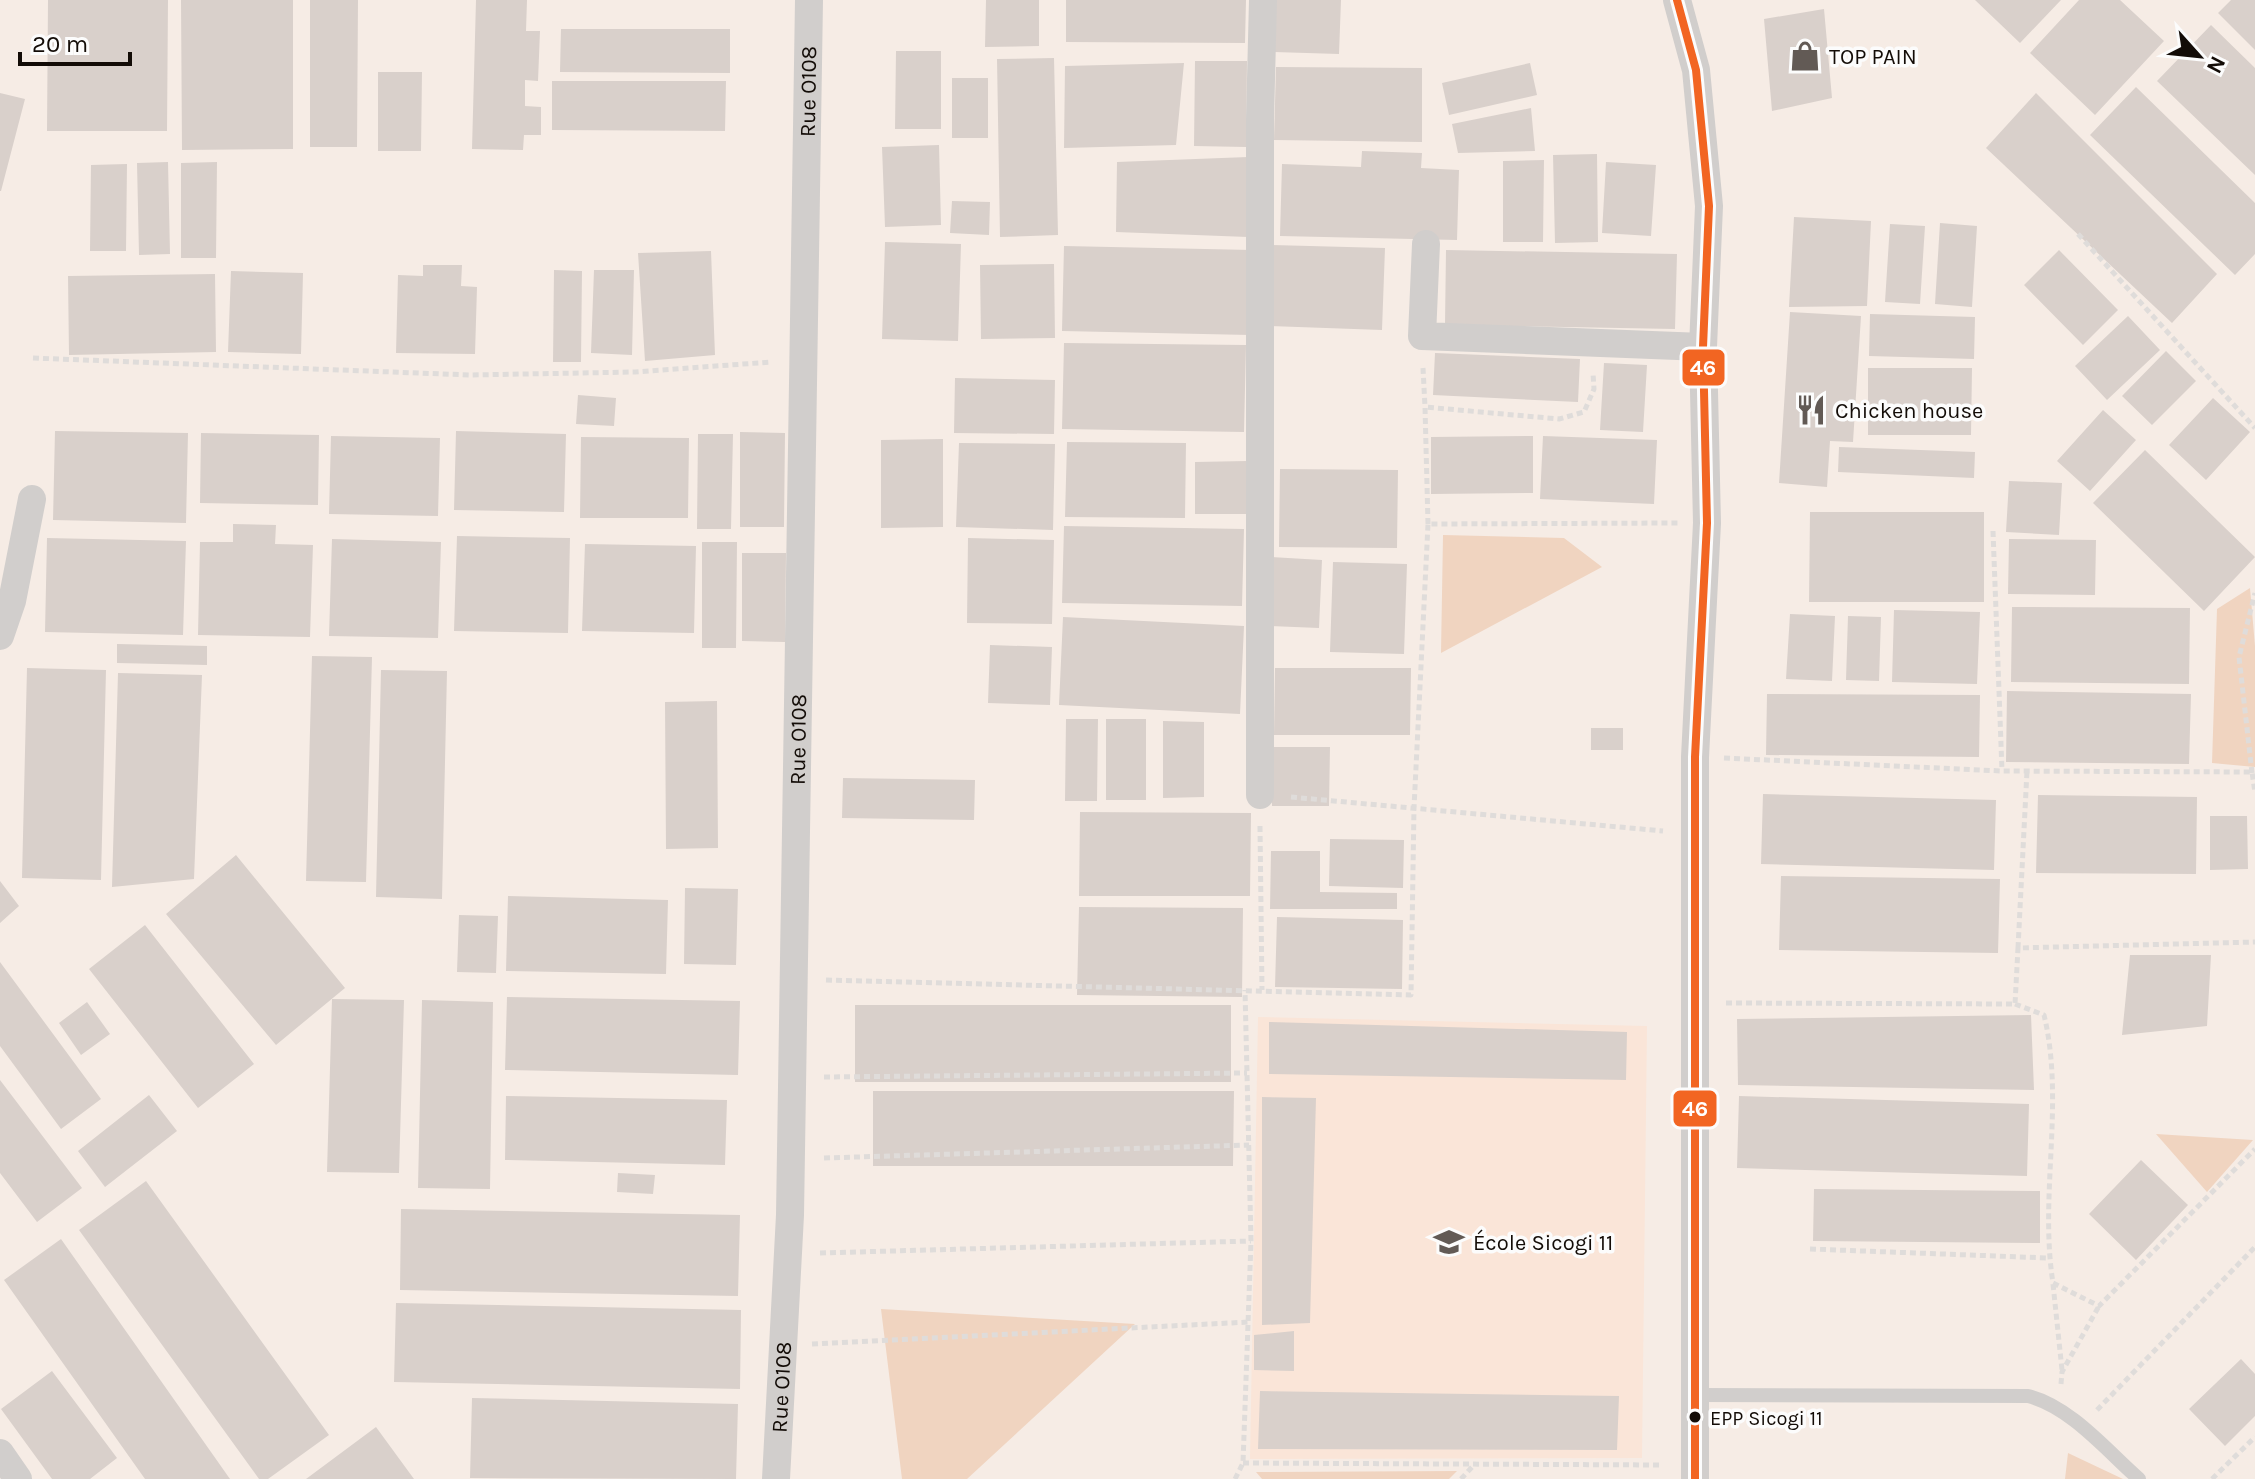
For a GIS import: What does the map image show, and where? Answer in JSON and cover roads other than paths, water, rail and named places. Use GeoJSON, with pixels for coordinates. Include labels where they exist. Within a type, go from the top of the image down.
{"type":"FeatureCollection","features":[{"type":"Feature","properties":{"kind":"street","name":"Rue O108"},"geometry":{"type":"LineString","coordinates":[[776,1479],[791,1159],[809,0]]}},
{"type":"Feature","properties":{"kind":"street"},"geometry":{"type":"LineString","coordinates":[[1260,795],[1260,119],[1263,0]]}},
{"type":"Feature","properties":{"kind":"street"},"geometry":{"type":"LineString","coordinates":[[1677,0],[1696,70],[1709,206],[1703,347],[1707,523],[1695,757],[1695,1472]]}},
{"type":"Feature","properties":{"kind":"street"},"geometry":{"type":"LineString","coordinates":[[1426,244],[1422,336],[1703,347]]}},
{"type":"Feature","properties":{"kind":"street"},"geometry":{"type":"LineString","coordinates":[[0,636],[12,601],[32,499]]}},
{"type":"Feature","properties":{"kind":"street"},"geometry":{"type":"LineString","coordinates":[[0,1453],[18,1479]]}},
{"type":"Feature","properties":{"kind":"lane"},"geometry":{"type":"LineString","coordinates":[[1696,1395],[2028,1396],[2044,1401],[2059,1411],[2139,1479]]}},
{"type":"Feature","properties":{"kind":"place","name":"TOP PAIN"},"geometry":{"type":"Point","coordinates":[1805,56]}},
{"type":"Feature","properties":{"kind":"place","name":"Chicken house"},"geometry":{"type":"Point","coordinates":[1811,410]}},
{"type":"Feature","properties":{"kind":"place","name":"École Sicogi 11"},"geometry":{"type":"Point","coordinates":[1449,1242]}},
{"type":"Feature","properties":{"kind":"place","name":"EPP Sicogi 11"},"geometry":{"type":"Point","coordinates":[1695,1417]}}]}
